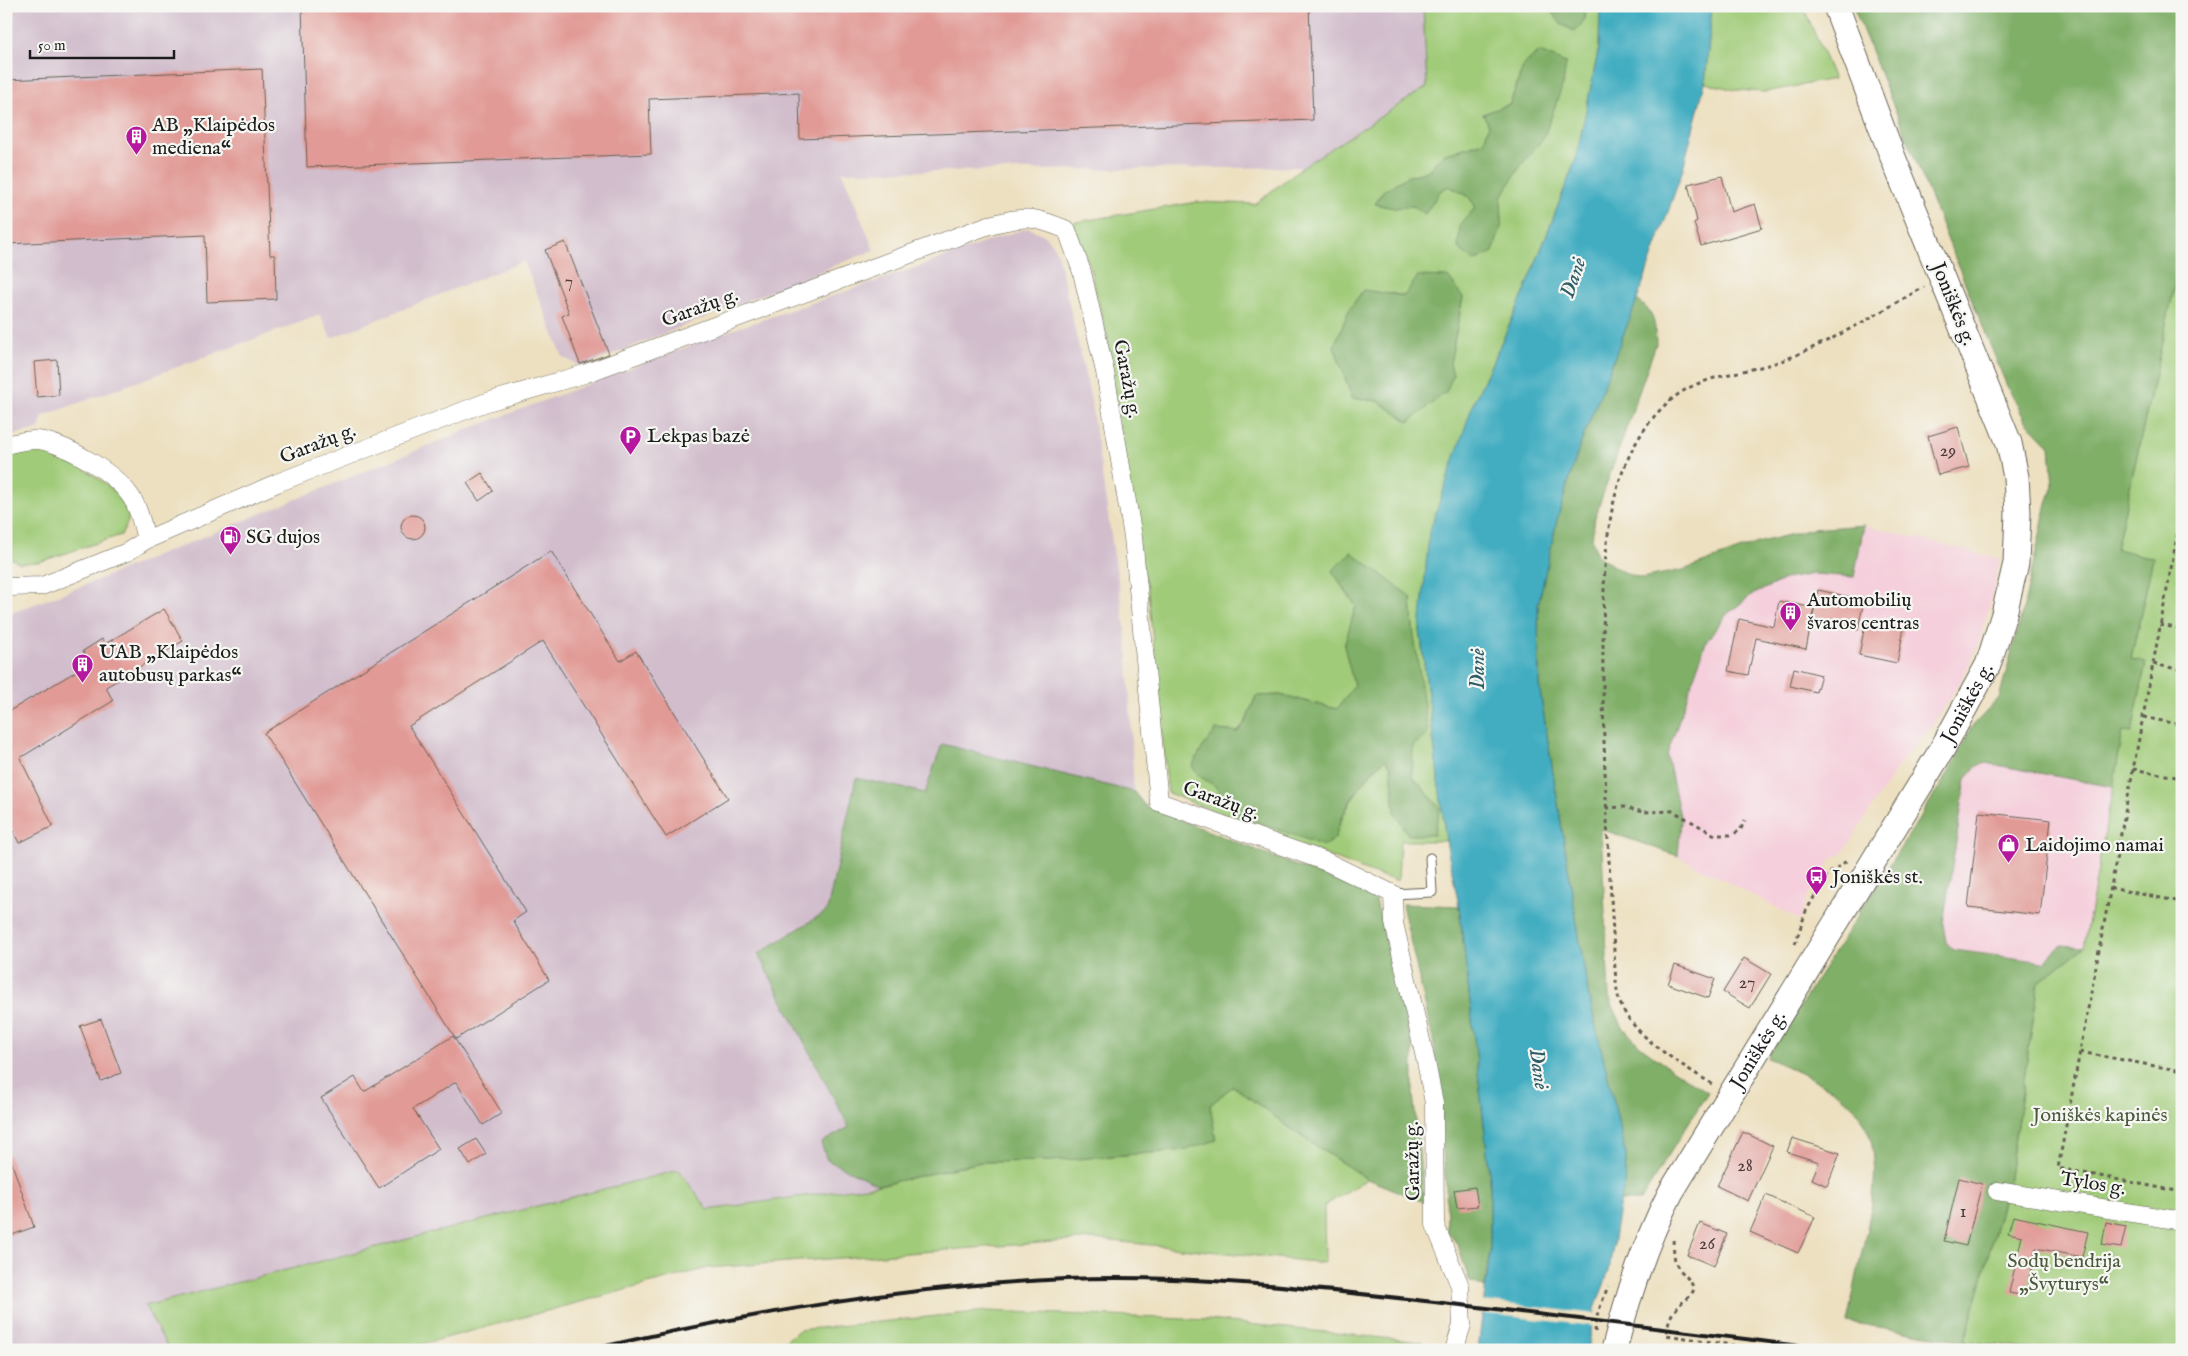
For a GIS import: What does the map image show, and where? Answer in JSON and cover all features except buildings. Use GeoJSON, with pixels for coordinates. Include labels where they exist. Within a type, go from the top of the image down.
{"type":"FeatureCollection","features":[{"type":"Feature","properties":{"kind":"main road","name":"Joniškės g."},"geometry":{"type":"LineString","coordinates":[[1614,1350],[1637,1271],[1659,1216],[1671,1192],[1941,751],[1984,673],[2004,614],[2016,563],[2018,513],[2016,477],[2009,443],[1892,155],[1836,6]]}},
{"type":"Feature","properties":{"kind":"street","name":"Garažų g."},"geometry":{"type":"LineString","coordinates":[[6,584],[10,586],[42,586],[127,552],[146,540],[277,482],[484,403],[584,374],[989,224],[1021,218],[1039,218],[1067,230],[1082,272],[1105,372],[1133,537],[1159,802],[1327,862],[1393,894],[1394,923],[1434,1103],[1435,1225],[1460,1286],[1462,1324],[1454,1350]]}},
{"type":"Feature","properties":{"kind":"street"},"geometry":{"type":"LineString","coordinates":[[6,445],[26,440],[44,440],[86,459],[108,474],[128,493],[138,509],[146,540]]}},
{"type":"Feature","properties":{"kind":"street","name":"Tylos g."},"geometry":{"type":"LineString","coordinates":[[1997,1191],[2182,1221]]}},
{"type":"Feature","properties":{"kind":"lane"},"geometry":{"type":"LineString","coordinates":[[1393,894],[1432,892],[1430,858]]}},
{"type":"Feature","properties":{"kind":"path"},"geometry":{"type":"LineString","coordinates":[[1715,1086],[1655,1046],[1639,1031],[1618,997],[1602,710],[1604,580],[1609,527],[1620,480],[1640,437],[1659,410],[1685,390],[1706,381],[1788,359],[1931,284]]}},
{"type":"Feature","properties":{"kind":"path"},"geometry":{"type":"LineString","coordinates":[[2182,510],[2058,1168],[2182,1192]]}},
{"type":"Feature","properties":{"kind":"path"},"geometry":{"type":"LineString","coordinates":[[2160,625],[2182,629]]}},
{"type":"Feature","properties":{"kind":"path"},"geometry":{"type":"LineString","coordinates":[[2153,664],[2182,670]]}},
{"type":"Feature","properties":{"kind":"path"},"geometry":{"type":"LineString","coordinates":[[2143,717],[2182,724]]}},
{"type":"Feature","properties":{"kind":"path"},"geometry":{"type":"LineString","coordinates":[[2133,769],[2182,778]]}},
{"type":"Feature","properties":{"kind":"path"},"geometry":{"type":"LineString","coordinates":[[1606,808],[1624,807],[1643,812],[1673,811],[1715,835],[1730,835],[1740,831],[1746,820]]}},
{"type":"Feature","properties":{"kind":"path"},"geometry":{"type":"LineString","coordinates":[[1795,945],[1806,911],[1828,875],[1850,858]]}},
{"type":"Feature","properties":{"kind":"path"},"geometry":{"type":"LineString","coordinates":[[2110,888],[2182,902]]}},
{"type":"Feature","properties":{"kind":"path"},"geometry":{"type":"LineString","coordinates":[[2080,1052],[2182,1071]]}},
{"type":"Feature","properties":{"kind":"path"},"geometry":{"type":"LineString","coordinates":[[1673,1237],[1674,1255],[1678,1267],[1691,1281],[1694,1289],[1690,1298],[1676,1307],[1668,1323],[1666,1335],[1765,1350]]}},
{"type":"Feature","properties":{"kind":"path"},"geometry":{"type":"LineString","coordinates":[[1595,1334],[1596,1318],[1605,1290],[1610,1282]]}},
{"type":"Feature","properties":{"kind":"shaded area"},"geometry":{"type":"Polygon","coordinates":[[[6,6],[1423,6],[1427,87],[1302,167],[842,172],[874,250],[581,367],[563,357],[524,261],[331,338],[320,315],[43,416],[39,429],[6,436],[6,6]]]}},
{"type":"Feature","properties":{"kind":"shaded area"},"geometry":{"type":"Polygon","coordinates":[[[1029,228],[1044,235],[1053,244],[1058,256],[1090,396],[1127,641],[1134,792],[942,745],[925,793],[856,778],[827,911],[758,954],[849,1127],[827,1160],[879,1185],[708,1210],[679,1170],[145,1306],[169,1350],[6,1350],[6,615],[95,581],[474,427],[729,331],[1029,228]]]}},
{"type":"Feature","properties":{"kind":"shaded area"},"geometry":{"type":"Polygon","coordinates":[[[1864,525],[2000,559],[1991,602],[1977,648],[1961,681],[1932,726],[1905,756],[1842,854],[1831,860],[1807,896],[1800,920],[1678,856],[1681,821],[1667,755],[1706,642],[1726,615],[1750,596],[1785,579],[1814,574],[1854,576],[1864,525]]]}},
{"type":"Feature","properties":{"kind":"shaded area"},"geometry":{"type":"Polygon","coordinates":[[[1986,763],[2113,787],[2084,947],[2061,945],[2044,962],[1954,950],[1946,942],[1943,924],[1966,778],[1976,766],[1986,763]]]}},
{"type":"Feature","properties":{"kind":"green space"},"geometry":{"type":"Polygon","coordinates":[[[1423,6],[1553,6],[1552,12],[1585,19],[1585,6],[1600,6],[1599,47],[1576,159],[1525,291],[1473,404],[1420,630],[1446,841],[1400,841],[1398,881],[1369,872],[1168,793],[1148,592],[1131,516],[1107,336],[1088,261],[1070,223],[1197,202],[1255,204],[1302,167],[1427,87],[1423,6]],[[1539,52],[1524,64],[1510,104],[1483,114],[1489,125],[1484,142],[1442,155],[1428,171],[1406,177],[1376,204],[1394,208],[1413,206],[1425,214],[1440,191],[1449,186],[1468,196],[1476,207],[1460,225],[1502,224],[1501,198],[1519,168],[1565,63],[1539,52]],[[1391,293],[1349,310],[1334,346],[1352,398],[1378,401],[1409,422],[1453,376],[1450,363],[1463,297],[1404,296],[1391,293]],[[1340,584],[1356,606],[1349,635],[1350,666],[1355,686],[1337,709],[1280,695],[1256,696],[1246,721],[1237,732],[1216,730],[1215,786],[1235,814],[1335,838],[1343,815],[1355,795],[1385,759],[1391,767],[1395,812],[1440,808],[1412,776],[1413,629],[1411,597],[1340,584]]]}},
{"type":"Feature","properties":{"kind":"green space"},"geometry":{"type":"Polygon","coordinates":[[[1553,6],[1585,6],[1585,19],[1575,32],[1561,24],[1552,12],[1553,6]]]}},
{"type":"Feature","properties":{"kind":"green space"},"geometry":{"type":"Polygon","coordinates":[[[1712,6],[1803,6],[1834,79],[1765,92],[1736,90],[1705,83],[1712,6]]]}},
{"type":"Feature","properties":{"kind":"green space"},"geometry":{"type":"Polygon","coordinates":[[[1853,6],[2182,6],[2182,253],[2116,549],[2153,558],[2131,659],[2146,662],[2132,732],[2123,731],[2113,787],[1986,763],[1976,766],[1966,779],[1943,924],[1946,942],[1954,950],[2044,962],[2061,945],[2084,947],[2039,982],[2008,1183],[1965,1341],[1847,1322],[1873,1197],[1874,1161],[1866,1126],[1856,1110],[1838,1094],[1815,1080],[1767,1058],[1952,767],[1971,728],[1999,698],[2023,610],[2047,503],[2053,486],[2050,446],[2025,420],[2006,384],[1853,6]]]}},
{"type":"Feature","properties":{"kind":"green space"},"geometry":{"type":"Polygon","coordinates":[[[1540,52],[1566,63],[1563,84],[1544,137],[1519,168],[1501,198],[1502,224],[1493,252],[1474,261],[1458,248],[1460,225],[1476,207],[1468,196],[1449,186],[1440,191],[1425,214],[1413,206],[1394,208],[1375,204],[1383,191],[1406,177],[1428,171],[1442,155],[1484,142],[1489,125],[1483,114],[1510,104],[1524,64],[1540,52]]]}},
{"type":"Feature","properties":{"kind":"green space","name":"Joniškės kapinės"},"geometry":{"type":"Polygon","coordinates":[[[2182,253],[2182,1350],[2034,1350],[1965,1341],[2008,1183],[2039,982],[2084,947],[2123,730],[2132,732],[2146,663],[2131,659],[2153,558],[2116,550],[2182,253]]]}},
{"type":"Feature","properties":{"kind":"green space"},"geometry":{"type":"Polygon","coordinates":[[[1418,276],[1448,277],[1463,297],[1450,363],[1453,376],[1446,392],[1409,422],[1378,401],[1352,398],[1334,346],[1349,310],[1363,290],[1404,296],[1418,276]]]}},
{"type":"Feature","properties":{"kind":"green space"},"geometry":{"type":"Polygon","coordinates":[[[1637,300],[1651,314],[1656,344],[1595,517],[1592,539],[1597,555],[1621,571],[1641,578],[1683,570],[1761,542],[1812,529],[1864,525],[1854,577],[1814,574],[1785,579],[1750,596],[1726,615],[1706,642],[1667,755],[1681,821],[1678,856],[1601,829],[1609,997],[1622,1026],[1640,1046],[1708,1092],[1640,1201],[1620,1201],[1625,1185],[1626,1154],[1588,993],[1539,685],[1538,605],[1557,520],[1578,450],[1637,300]]]}},
{"type":"Feature","properties":{"kind":"green space"},"geometry":{"type":"Polygon","coordinates":[[[35,445],[73,462],[113,490],[122,500],[129,513],[127,523],[121,535],[39,562],[20,563],[6,556],[6,453],[35,445]]]}},
{"type":"Feature","properties":{"kind":"green space"},"geometry":{"type":"Polygon","coordinates":[[[1351,552],[1411,597],[1413,629],[1428,734],[1413,746],[1412,776],[1440,808],[1434,835],[1408,835],[1395,812],[1391,767],[1385,759],[1361,785],[1348,805],[1335,838],[1324,846],[1235,814],[1215,786],[1199,776],[1192,766],[1216,730],[1238,732],[1246,721],[1256,696],[1280,695],[1337,709],[1354,686],[1344,646],[1356,606],[1332,571],[1351,552]]]}},
{"type":"Feature","properties":{"kind":"green space"},"geometry":{"type":"Polygon","coordinates":[[[942,744],[1134,792],[1145,806],[1375,897],[1413,1049],[1413,1093],[1424,1202],[1367,1179],[1308,1141],[1233,1086],[1210,1105],[1216,1140],[1186,1150],[1051,1161],[981,1162],[879,1185],[827,1160],[821,1143],[849,1127],[758,954],[827,911],[856,778],[925,793],[942,744]]]}},
{"type":"Feature","properties":{"kind":"green space"},"geometry":{"type":"Polygon","coordinates":[[[1402,904],[1459,906],[1490,1177],[1490,1250],[1485,1288],[1469,1280],[1458,1245],[1447,1231],[1446,1186],[1434,1044],[1402,904]]]}},
{"type":"Feature","properties":{"kind":"green space"},"geometry":{"type":"Polygon","coordinates":[[[1233,1086],[1308,1141],[1367,1179],[1324,1206],[1325,1263],[1093,1239],[708,1268],[400,1350],[169,1350],[145,1306],[679,1170],[708,1210],[879,1185],[981,1162],[1051,1161],[1186,1150],[1210,1105],[1233,1086]]]}},
{"type":"Feature","properties":{"kind":"green space"},"geometry":{"type":"Polygon","coordinates":[[[987,1311],[1209,1320],[1422,1342],[1429,1350],[775,1350],[799,1330],[987,1311]]]}},
{"type":"Feature","properties":{"kind":"water","name":"Danė"},"geometry":{"type":"Polygon","coordinates":[[[1600,6],[1712,6],[1705,83],[1682,172],[1637,300],[1578,450],[1557,520],[1538,605],[1539,685],[1588,993],[1626,1154],[1625,1185],[1620,1201],[1609,1271],[1595,1309],[1588,1350],[1478,1350],[1490,1250],[1490,1177],[1459,906],[1446,841],[1420,630],[1429,533],[1473,404],[1525,291],[1576,159],[1599,47],[1600,6]]]}},
{"type":"Feature","properties":{"kind":"pier"},"geometry":{"type":"Polygon","coordinates":[[[1481,1301],[1596,1314],[1594,1326],[1480,1313],[1481,1301]]]}},
{"type":"Feature","properties":{"kind":"railway"},"geometry":{"type":"LineString","coordinates":[[588,1350],[706,1325],[885,1295],[1006,1283],[1113,1278],[1208,1281],[1349,1293],[1831,1350]]}},
{"type":"Feature","properties":{"kind":"place","name":"AB „Klaipėdos mediena“"},"geometry":{"type":"Point","coordinates":[136,156]}},
{"type":"Feature","properties":{"kind":"place","name":"Lekpas bazė"},"geometry":{"type":"Point","coordinates":[631,455]}},
{"type":"Feature","properties":{"kind":"place","name":"SG dujos"},"geometry":{"type":"Point","coordinates":[230,556]}},
{"type":"Feature","properties":{"kind":"place","name":"Automobilių švaros centras"},"geometry":{"type":"Point","coordinates":[1791,631]}},
{"type":"Feature","properties":{"kind":"place","name":"UAB „Klaipėdos autobusų parkas“"},"geometry":{"type":"Point","coordinates":[83,683]}},
{"type":"Feature","properties":{"kind":"place","name":"Laidojimo namai"},"geometry":{"type":"Point","coordinates":[2009,864]}},
{"type":"Feature","properties":{"kind":"place","name":"Joniškės st."},"geometry":{"type":"Point","coordinates":[1816,896]}},
{"type":"Feature","properties":{"kind":"park label","name":"Sodų bendrija „Švyturys“"},"geometry":{"type":"Point","coordinates":[2064,1272]}}]}
